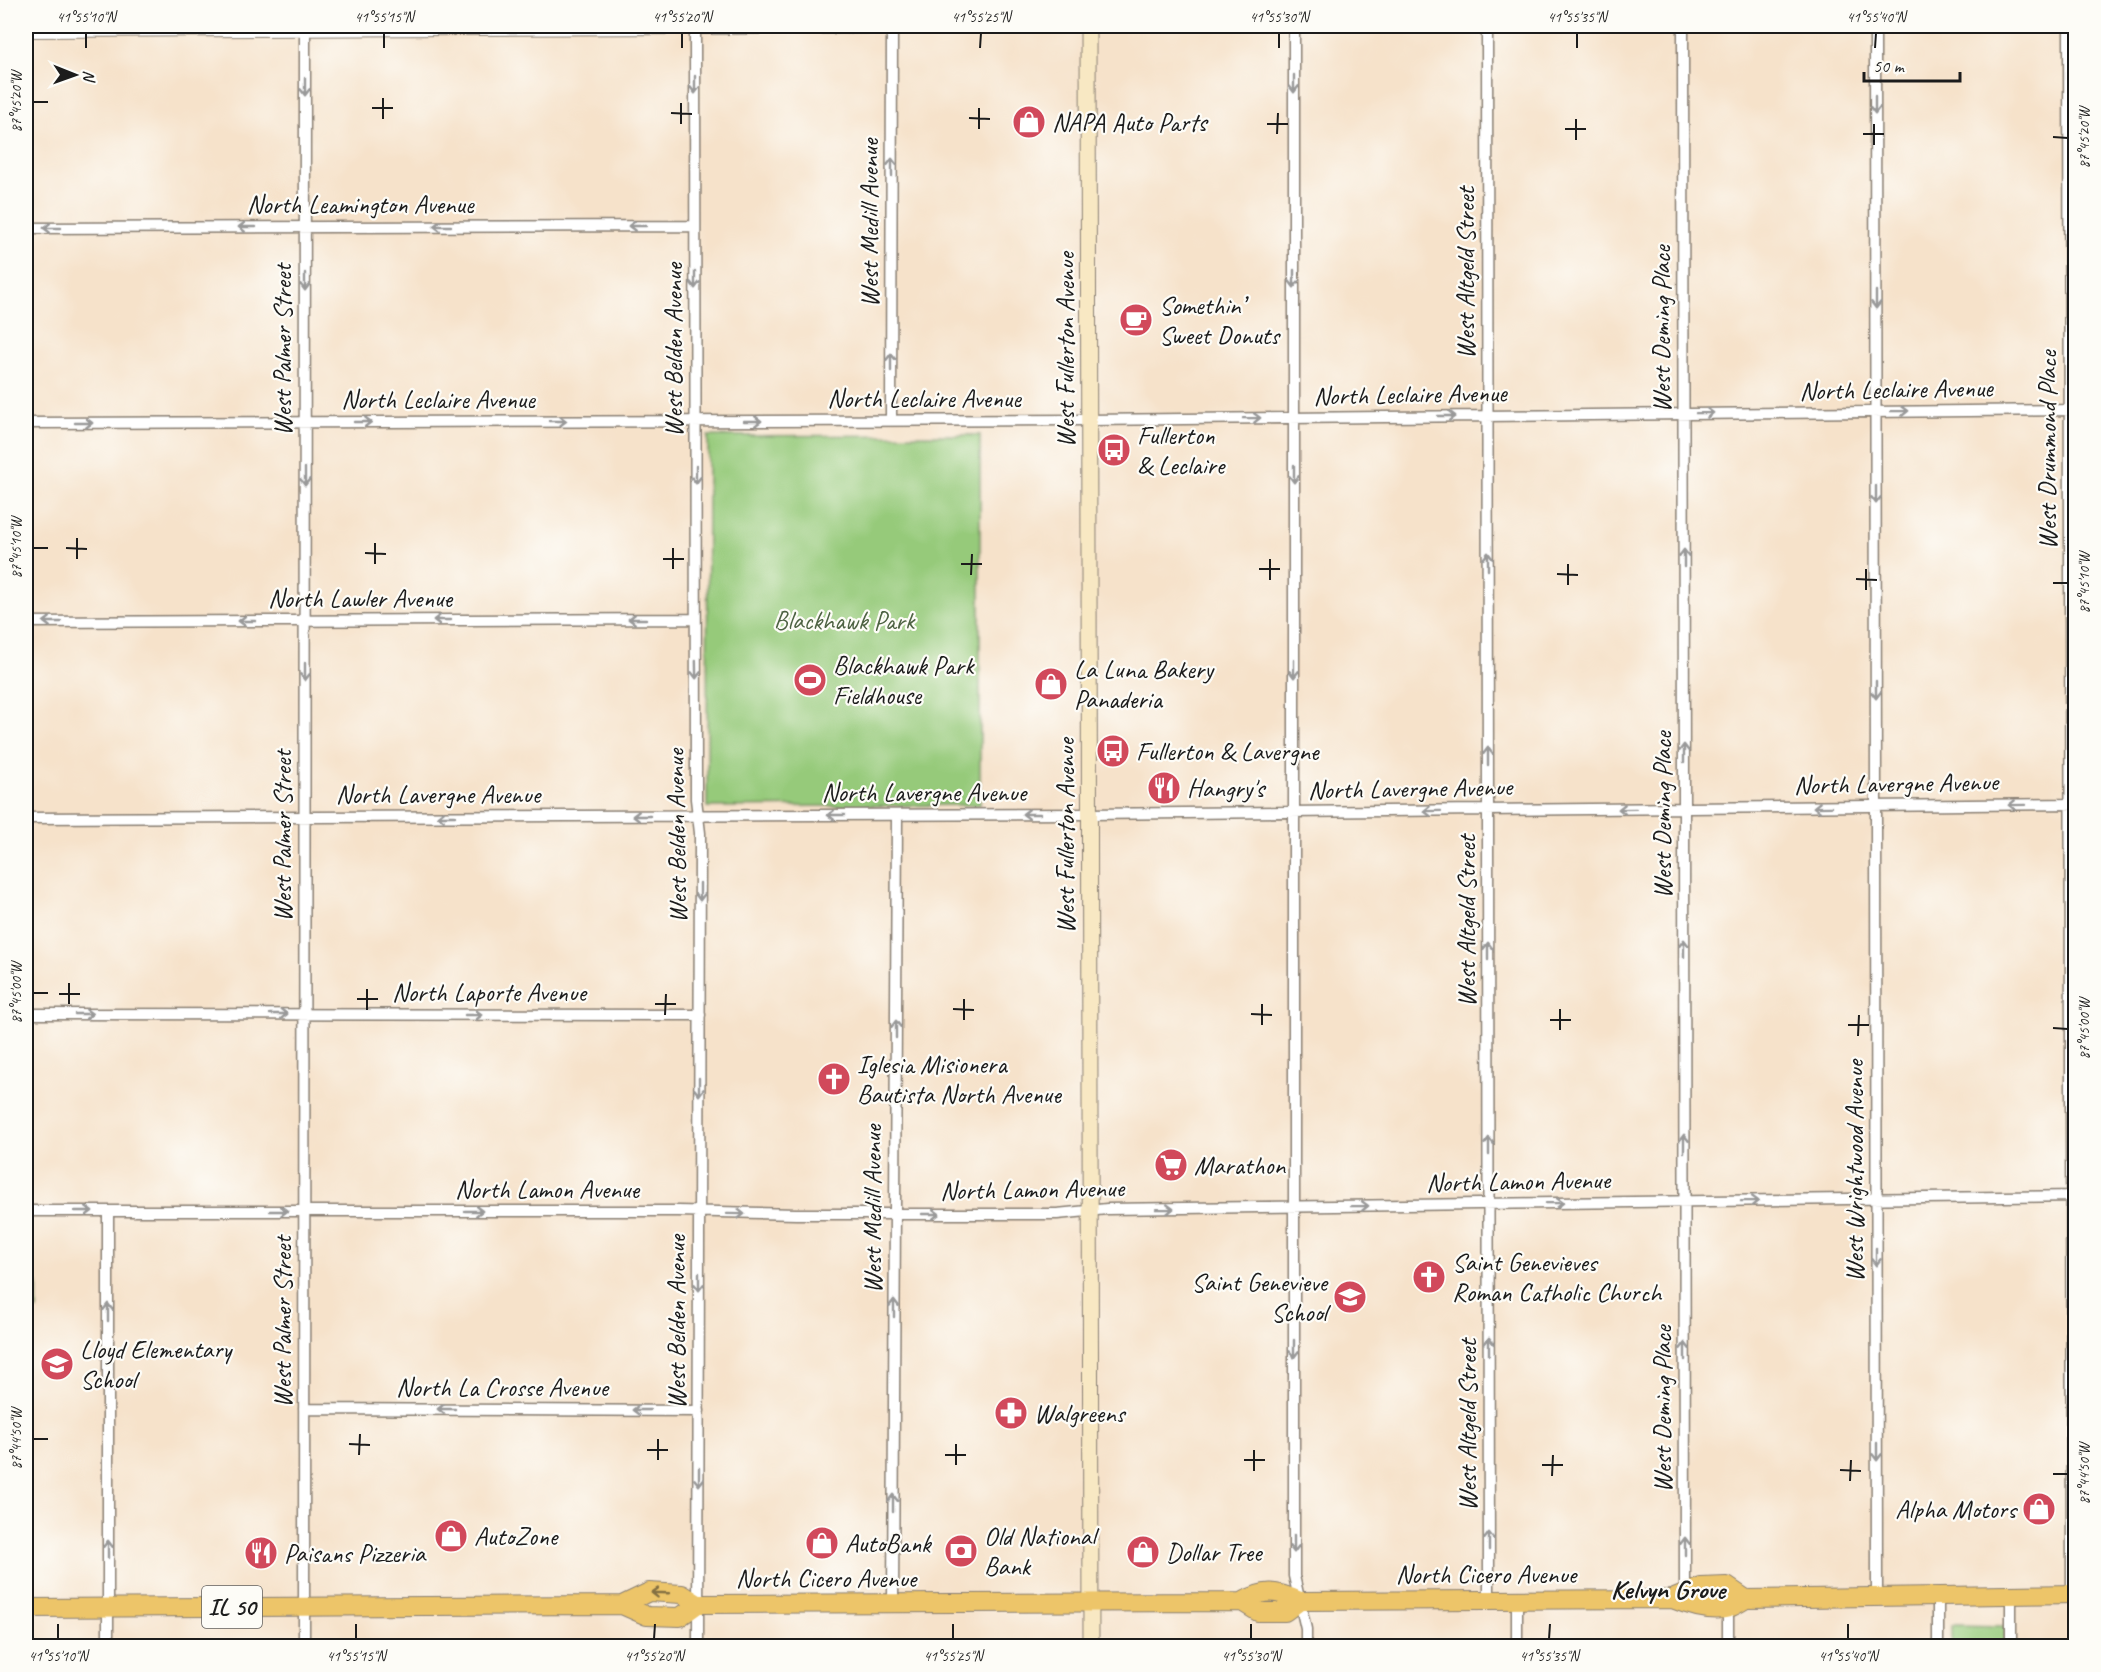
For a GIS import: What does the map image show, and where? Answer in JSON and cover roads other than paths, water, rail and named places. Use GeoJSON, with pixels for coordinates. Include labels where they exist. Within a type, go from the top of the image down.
{"type":"FeatureCollection","features":[{"type":"Feature","properties":{"kind":"main road","name":"West Fullerton Avenue"},"geometry":{"type":"LineString","coordinates":[[1088,26],[1091,1647]]}},
{"type":"Feature","properties":{"kind":"main road","name":"North Cicero Avenue"},"geometry":{"type":"LineString","coordinates":[[1681,1599],[1701,1587],[1727,1586],[1746,1599]]}},
{"type":"Feature","properties":{"kind":"main road","name":"North Cicero Avenue"},"geometry":{"type":"LineString","coordinates":[[26,1608],[622,1605],[647,1616],[680,1617],[698,1604],[1242,1602],[1258,1612],[1285,1612],[1300,1601],[1681,1599],[1712,1609],[1728,1609],[1746,1599],[2074,1594]]}},
{"type":"Feature","properties":{"kind":"street","name":"West Belden Avenue"},"geometry":{"type":"LineString","coordinates":[[695,26],[696,799],[700,833],[698,1647]]}},
{"type":"Feature","properties":{"kind":"street","name":"West Medill Avenue"},"geometry":{"type":"LineString","coordinates":[[891,420],[892,26]]}},
{"type":"Feature","properties":{"kind":"street"},"geometry":{"type":"LineString","coordinates":[[26,30],[911,26]]}},
{"type":"Feature","properties":{"kind":"street"},"geometry":{"type":"LineString","coordinates":[[1294,26],[1294,1576],[1306,1629],[1306,1647]]}},
{"type":"Feature","properties":{"kind":"street","name":"West Altgeld Street"},"geometry":{"type":"LineString","coordinates":[[1486,26],[1490,1600]]}},
{"type":"Feature","properties":{"kind":"street","name":"West Deming Place"},"geometry":{"type":"LineString","coordinates":[[1681,1599],[1685,1202],[1683,26]]}},
{"type":"Feature","properties":{"kind":"street","name":"West Wrightwood Avenue"},"geometry":{"type":"LineString","coordinates":[[1875,26],[1877,1597]]}},
{"type":"Feature","properties":{"kind":"street","name":"West Drummond Place"},"geometry":{"type":"LineString","coordinates":[[2068,26],[2072,410],[2074,1594]]}},
{"type":"Feature","properties":{"kind":"street","name":"West Palmer Street"},"geometry":{"type":"LineString","coordinates":[[304,1647],[305,27]]}},
{"type":"Feature","properties":{"kind":"street","name":"North Leamington Avenue"},"geometry":{"type":"LineString","coordinates":[[26,228],[695,226]]}},
{"type":"Feature","properties":{"kind":"street","name":"North Leclaire Avenue"},"geometry":{"type":"LineString","coordinates":[[26,423],[1089,420],[2072,410]]}},
{"type":"Feature","properties":{"kind":"street","name":"North Lawler Avenue"},"geometry":{"type":"LineString","coordinates":[[26,622],[695,619]]}},
{"type":"Feature","properties":{"kind":"street","name":"North Lavergne Avenue"},"geometry":{"type":"LineString","coordinates":[[26,818],[1089,814],[2073,804]]}},
{"type":"Feature","properties":{"kind":"street","name":"West Medill Avenue"},"geometry":{"type":"LineString","coordinates":[[892,1603],[897,815]]}},
{"type":"Feature","properties":{"kind":"street","name":"North Laporte Avenue"},"geometry":{"type":"LineString","coordinates":[[26,1014],[700,1015]]}},
{"type":"Feature","properties":{"kind":"street","name":"North Lamon Avenue"},"geometry":{"type":"LineString","coordinates":[[26,1211],[678,1211],[699,1213],[1057,1214],[1090,1211],[1294,1207],[2073,1196]]}},
{"type":"Feature","properties":{"kind":"street"},"geometry":{"type":"LineString","coordinates":[[108,1211],[108,1647]]}},
{"type":"Feature","properties":{"kind":"street","name":"North La Crosse Avenue"},"geometry":{"type":"LineString","coordinates":[[304,1409],[699,1411]]}},
{"type":"Feature","properties":{"kind":"street"},"geometry":{"type":"LineString","coordinates":[[2012,1595],[2012,1647]]}},
{"type":"Feature","properties":{"kind":"street"},"geometry":{"type":"LineString","coordinates":[[1938,1596],[1938,1647]]}},
{"type":"Feature","properties":{"kind":"street"},"geometry":{"type":"LineString","coordinates":[[1517,1600],[1517,1647]]}},
{"type":"Feature","properties":{"kind":"street"},"geometry":{"type":"LineString","coordinates":[[1728,1609],[1728,1647]]}},
{"type":"Feature","properties":{"kind":"place","name":"NAPA Auto Parts"},"geometry":{"type":"Point","coordinates":[1029,122]}},
{"type":"Feature","properties":{"kind":"place","name":"Somethin’ Sweet Donuts"},"geometry":{"type":"Point","coordinates":[1136,320]}},
{"type":"Feature","properties":{"kind":"place","name":"Fullerton & Leclaire"},"geometry":{"type":"Point","coordinates":[1114,450]}},
{"type":"Feature","properties":{"kind":"place","name":"Blackhawk Park Fieldhouse"},"geometry":{"type":"Point","coordinates":[810,680]}},
{"type":"Feature","properties":{"kind":"place","name":"La Luna Bakery Panaderia"},"geometry":{"type":"Point","coordinates":[1051,684]}},
{"type":"Feature","properties":{"kind":"place","name":"Fullerton & Lavergne"},"geometry":{"type":"Point","coordinates":[1113,751]}},
{"type":"Feature","properties":{"kind":"place","name":"Hangry's"},"geometry":{"type":"Point","coordinates":[1164,788]}},
{"type":"Feature","properties":{"kind":"place","name":"Iglesia Misionera Bautista North Avenue"},"geometry":{"type":"Point","coordinates":[834,1079]}},
{"type":"Feature","properties":{"kind":"place","name":"Marathon"},"geometry":{"type":"Point","coordinates":[1171,1165]}},
{"type":"Feature","properties":{"kind":"place","name":"Saint Genevieves Roman Catholic Church"},"geometry":{"type":"Point","coordinates":[1429,1277]}},
{"type":"Feature","properties":{"kind":"place","name":"Saint Genevieve School"},"geometry":{"type":"Point","coordinates":[1350,1297]}},
{"type":"Feature","properties":{"kind":"place","name":"Lloyd Elementary School"},"geometry":{"type":"Point","coordinates":[57,1364]}},
{"type":"Feature","properties":{"kind":"place","name":"Walgreens"},"geometry":{"type":"Point","coordinates":[1011,1413]}},
{"type":"Feature","properties":{"kind":"place","name":"Alpha Motors"},"geometry":{"type":"Point","coordinates":[2039,1509]}},
{"type":"Feature","properties":{"kind":"place","name":"AutoZone"},"geometry":{"type":"Point","coordinates":[451,1536]}},
{"type":"Feature","properties":{"kind":"place","name":"AutoBank"},"geometry":{"type":"Point","coordinates":[822,1543]}},
{"type":"Feature","properties":{"kind":"place","name":"Old National Bank"},"geometry":{"type":"Point","coordinates":[961,1551]}},
{"type":"Feature","properties":{"kind":"place","name":"Dollar Tree"},"geometry":{"type":"Point","coordinates":[1143,1552]}},
{"type":"Feature","properties":{"kind":"place","name":"Paisans Pizzeria"},"geometry":{"type":"Point","coordinates":[261,1553]}},
{"type":"Feature","properties":{"kind":"district","name":"Kelvyn Grove"},"geometry":{"type":"Point","coordinates":[1668,1589]}},
{"type":"Feature","properties":{"kind":"park label","name":"Blackhawk Park"},"geometry":{"type":"Point","coordinates":[844,620]}}]}
